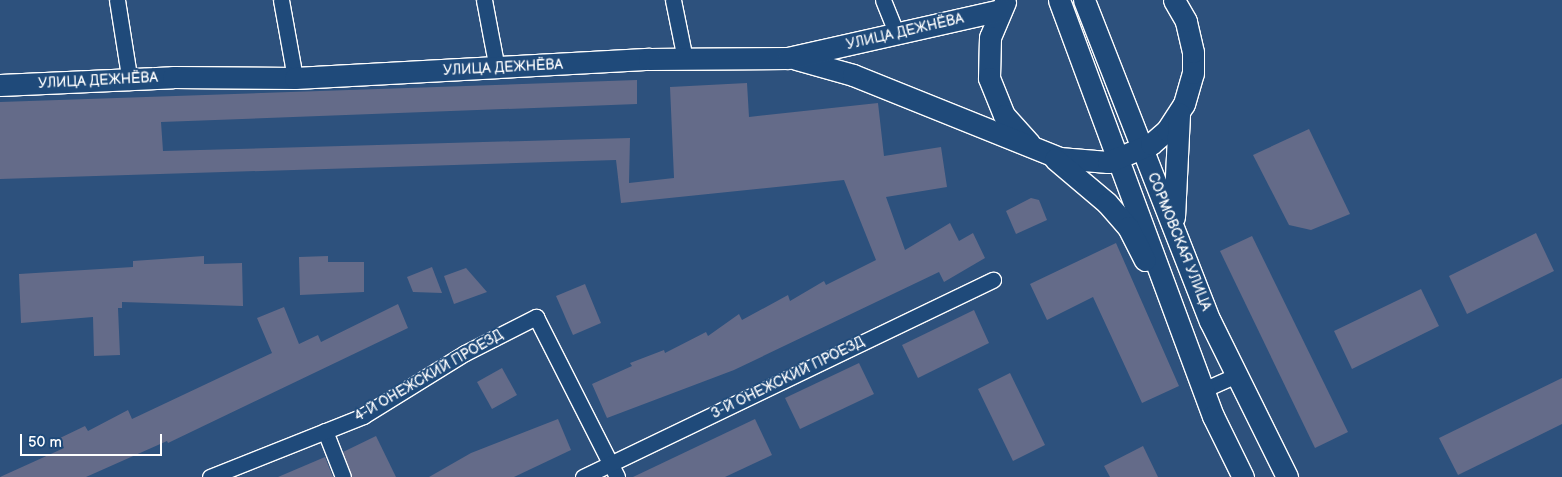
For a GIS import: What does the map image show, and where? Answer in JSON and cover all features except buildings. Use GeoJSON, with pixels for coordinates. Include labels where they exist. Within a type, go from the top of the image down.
{"type":"FeatureCollection","features":[{"type":"Feature","properties":{"kind":"street"},"geometry":{"type":"LineString","coordinates":[[117,0],[130,82]]}},
{"type":"Feature","properties":{"kind":"street"},"geometry":{"type":"LineString","coordinates":[[280,0],[295,78]]}},
{"type":"Feature","properties":{"kind":"street"},"geometry":{"type":"LineString","coordinates":[[484,0],[497,69]]}},
{"type":"Feature","properties":{"kind":"street"},"geometry":{"type":"LineString","coordinates":[[673,0],[685,59]]}},
{"type":"Feature","properties":{"kind":"street"},"geometry":{"type":"LineString","coordinates":[[883,0],[896,33]]}},
{"type":"Feature","properties":{"kind":"street","name":"СОРМОВСКАЯ УЛИЦА"},"geometry":{"type":"LineString","coordinates":[[1059,0],[1120,160],[1203,390],[1243,477]]}},
{"type":"Feature","properties":{"kind":"street","name":"СОРМОВСКАЯ УЛИЦА"},"geometry":{"type":"LineString","coordinates":[[1084,0],[1174,232],[1235,376],[1287,477]]}},
{"type":"Feature","properties":{"kind":"street"},"geometry":{"type":"LineString","coordinates":[[788,58],[831,67],[1048,154],[1084,163],[1120,160],[1142,150],[1167,130],[1179,113],[1191,83],[1193,52],[1186,21],[1174,0]]}},
{"type":"Feature","properties":{"kind":"street"},"geometry":{"type":"LineString","coordinates":[[1004,5],[989,48],[991,87],[1009,123],[1023,138],[1048,154],[1107,203],[1128,227],[1182,328]]}},
{"type":"Feature","properties":{"kind":"street","name":"УЛИЦА ДЕЖНЁВА"},"geometry":{"type":"LineString","coordinates":[[0,84],[130,82],[173,77],[295,78],[685,59],[788,58],[1004,5]]}},
{"type":"Feature","properties":{"kind":"street"},"geometry":{"type":"LineString","coordinates":[[1174,232],[1173,177],[1179,113]]}},
{"type":"Feature","properties":{"kind":"street","name":"3-Й ОНЕЖСКИЙ ПРОЕЗД"},"geometry":{"type":"LineString","coordinates":[[584,477],[614,470],[993,280]]}},
{"type":"Feature","properties":{"kind":"street","name":"4-Й ОНЕЖСКИЙ ПРОЕЗД"},"geometry":{"type":"LineString","coordinates":[[210,477],[363,416],[465,353],[536,317],[614,470]]}},
{"type":"Feature","properties":{"kind":"street"},"geometry":{"type":"LineString","coordinates":[[1203,390],[1235,376]]}},
{"type":"Feature","properties":{"kind":"street"},"geometry":{"type":"LineString","coordinates":[[325,431],[343,477]]}}]}
